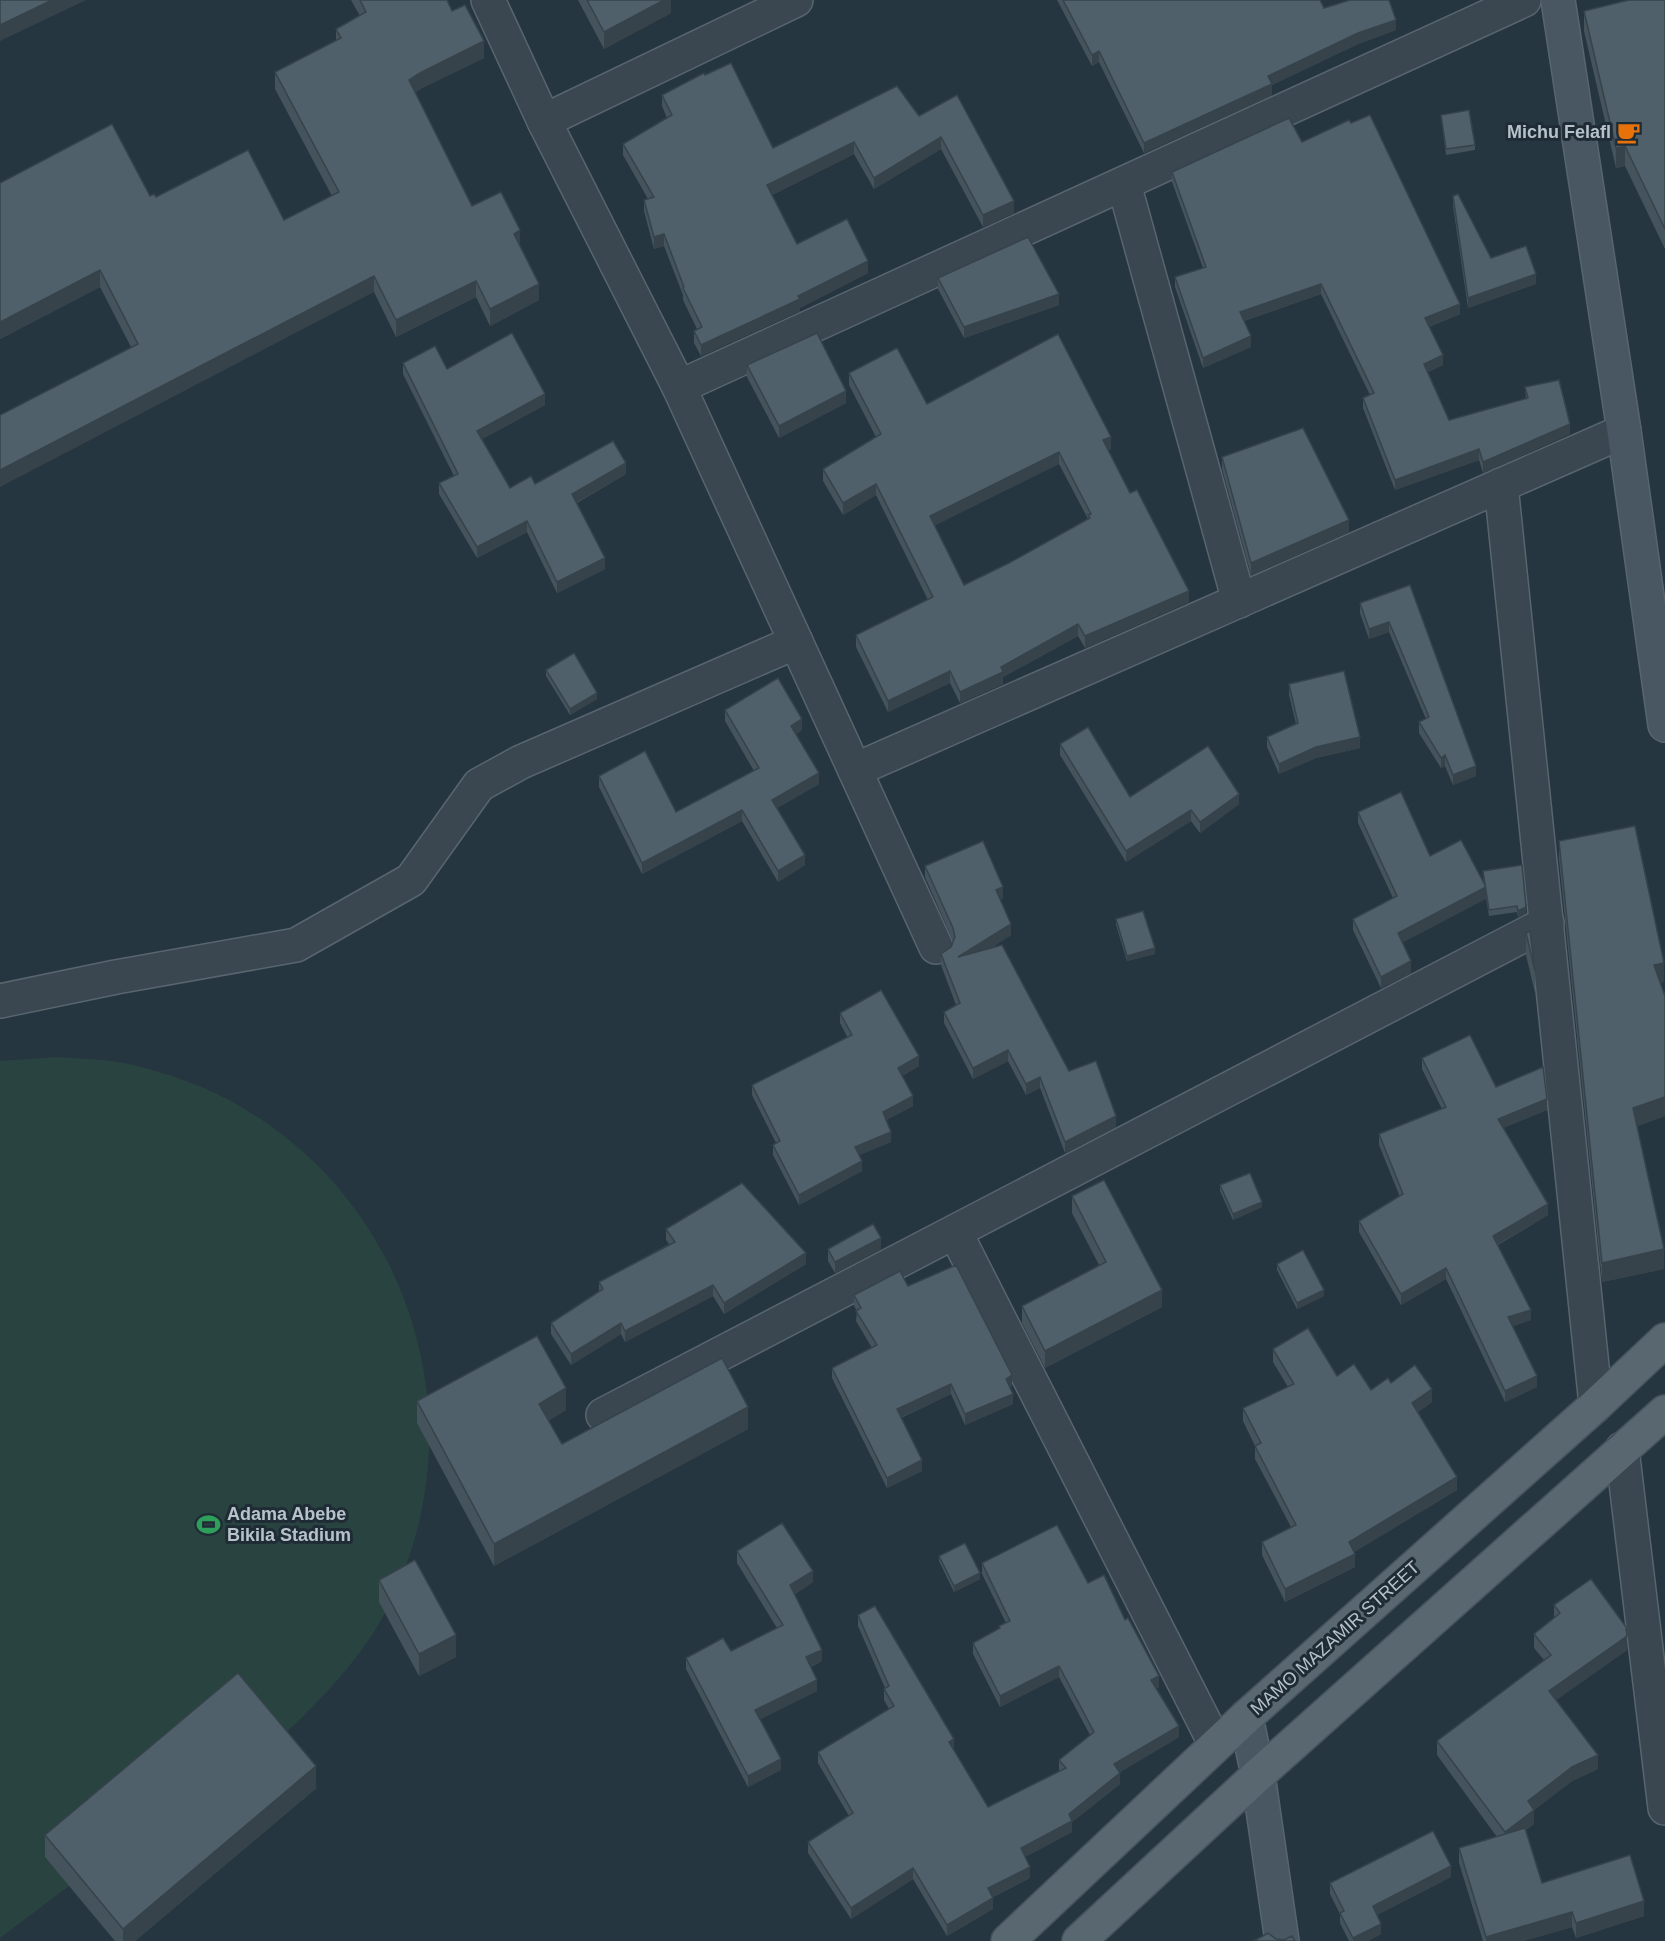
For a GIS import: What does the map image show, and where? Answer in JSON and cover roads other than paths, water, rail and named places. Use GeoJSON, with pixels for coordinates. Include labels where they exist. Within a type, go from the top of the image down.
{"type":"FeatureCollection","features":[{"type":"Feature","properties":{"kind":"main road","name":"MAMO MAZAMIR STREET"},"geometry":{"type":"LineString","coordinates":[[1008,1941],[1246,1717],[1596,1405],[1665,1340]]}},
{"type":"Feature","properties":{"kind":"main road"},"geometry":{"type":"LineString","coordinates":[[1079,1941],[1258,1775],[1665,1412]]}},
{"type":"Feature","properties":{"kind":"street"},"geometry":{"type":"LineString","coordinates":[[488,0],[544,121],[679,387],[936,946]]}},
{"type":"Feature","properties":{"kind":"street"},"geometry":{"type":"LineString","coordinates":[[544,121],[796,0]]}},
{"type":"Feature","properties":{"kind":"street"},"geometry":{"type":"LineString","coordinates":[[679,387],[1524,0]]}},
{"type":"Feature","properties":{"kind":"street"},"geometry":{"type":"LineString","coordinates":[[1558,0],[1665,725]]}},
{"type":"Feature","properties":{"kind":"street"},"geometry":{"type":"LineString","coordinates":[[1124,184],[1239,601]]}},
{"type":"Feature","properties":{"kind":"street"},"geometry":{"type":"LineString","coordinates":[[855,770],[1623,431]]}},
{"type":"Feature","properties":{"kind":"street"},"geometry":{"type":"LineString","coordinates":[[1502,485],[1596,1405]]}},
{"type":"Feature","properties":{"kind":"street"},"geometry":{"type":"LineString","coordinates":[[0,1001],[116,977],[296,945],[411,880],[479,785],[520,762],[796,642]]}},
{"type":"Feature","properties":{"kind":"street"},"geometry":{"type":"LineString","coordinates":[[603,1415],[1547,923]]}},
{"type":"Feature","properties":{"kind":"street"},"geometry":{"type":"LineString","coordinates":[[954,1232],[1216,1745]]}},
{"type":"Feature","properties":{"kind":"street"},"geometry":{"type":"LineString","coordinates":[[1622,1449],[1665,1808]]}},
{"type":"Feature","properties":{"kind":"street"},"geometry":{"type":"LineString","coordinates":[[1246,1717],[1258,1775],[1281,1941]]}},
{"type":"Feature","properties":{"kind":"place","name":"Michu Felafl"},"geometry":{"type":"Point","coordinates":[1629,132]}},
{"type":"Feature","properties":{"kind":"place","name":"Adama Abebe Bikila Stadium"},"geometry":{"type":"Point","coordinates":[209,1524]}}]}
